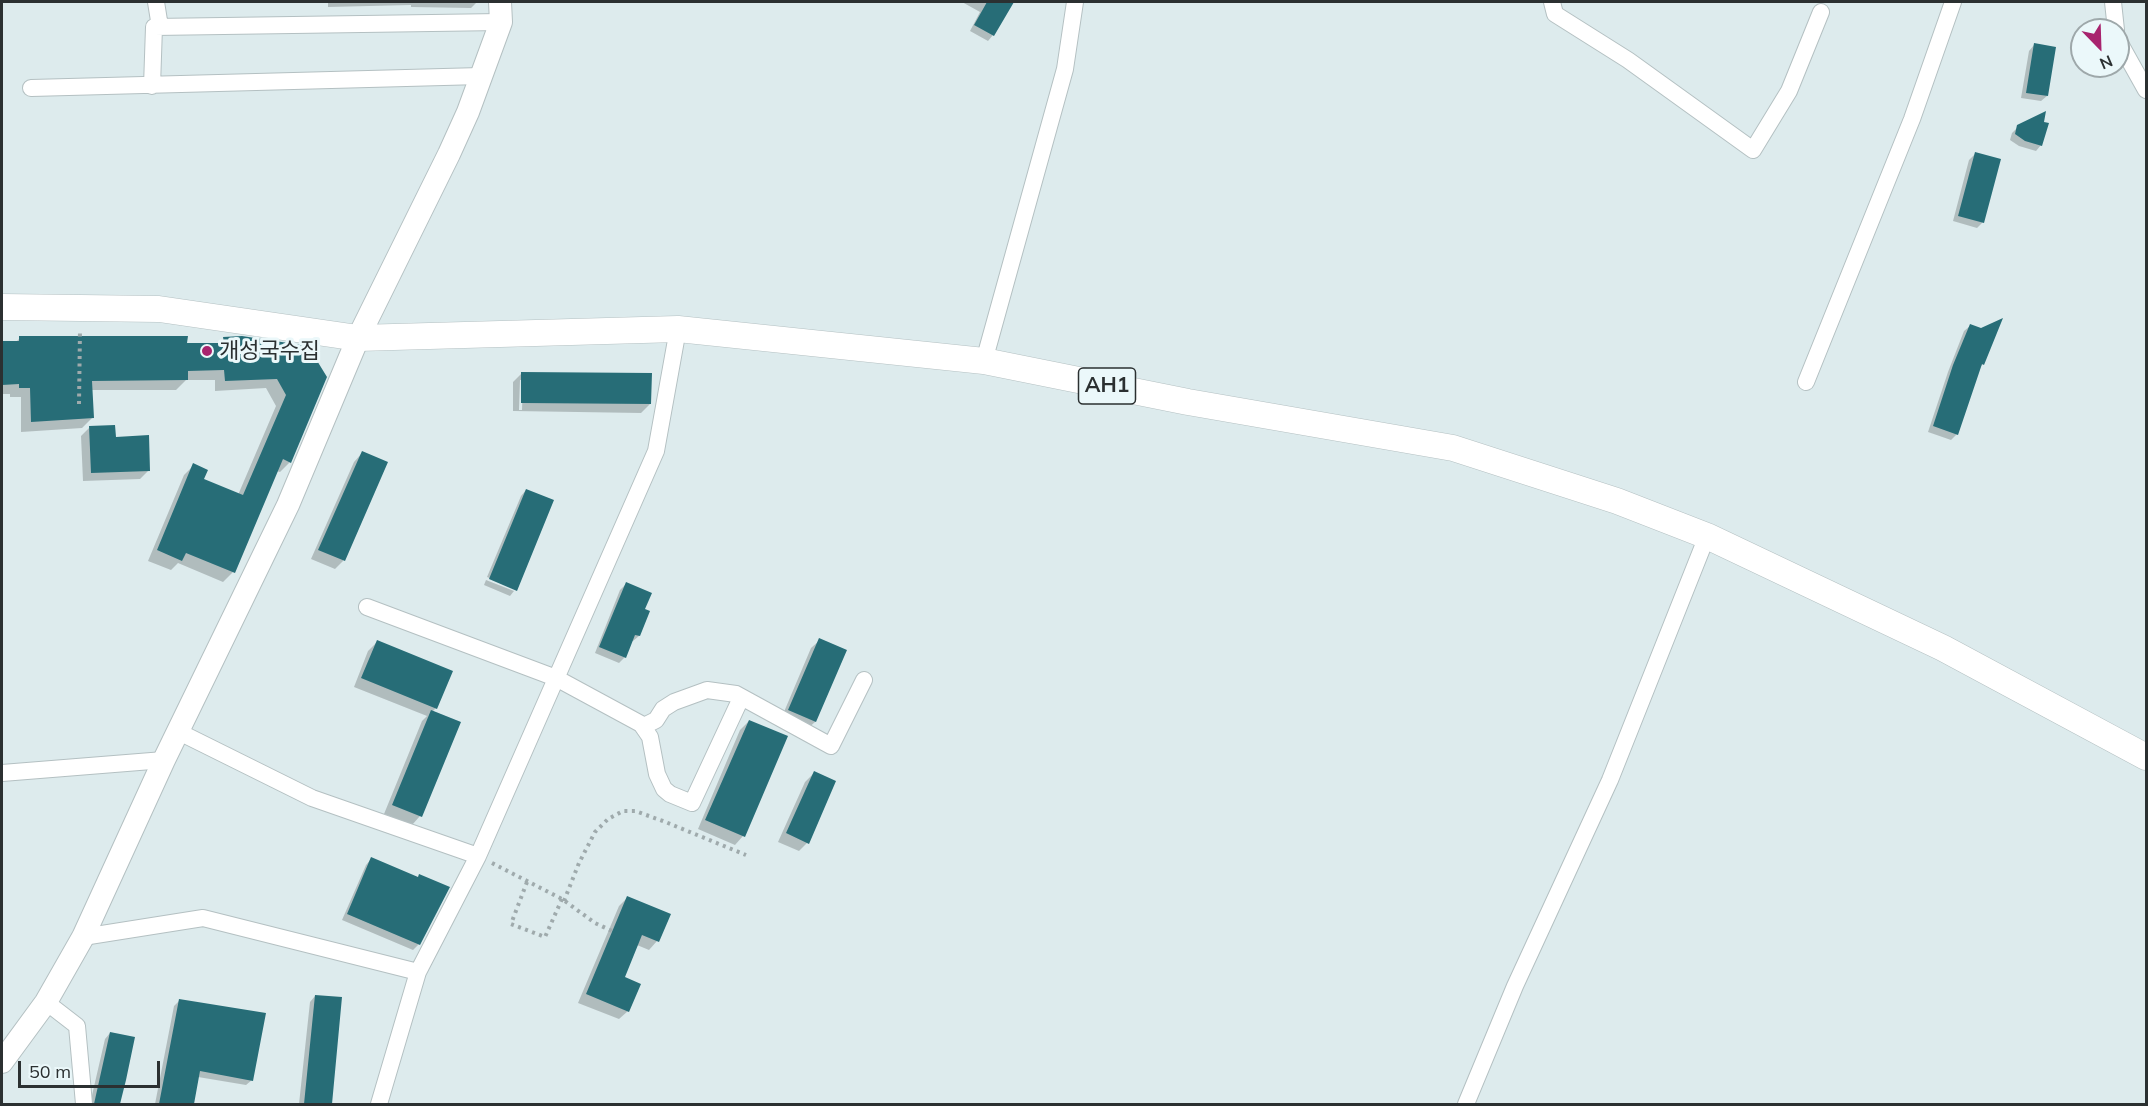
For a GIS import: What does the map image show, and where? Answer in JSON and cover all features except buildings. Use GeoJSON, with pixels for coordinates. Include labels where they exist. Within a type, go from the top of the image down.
{"type":"FeatureCollection","features":[{"type":"Feature","properties":{"kind":"main road","name":"AH1"},"geometry":{"type":"LineString","coordinates":[[2,307],[159,309],[358,338],[678,329],[984,361],[1188,402],[1453,448],[1617,501],[1707,537],[1943,648],[2146,757]]}},
{"type":"Feature","properties":{"kind":"street"},"geometry":{"type":"LineString","coordinates":[[156,2],[160,27]]}},
{"type":"Feature","properties":{"kind":"street"},"geometry":{"type":"LineString","coordinates":[[984,361],[1065,69],[1075,2]]}},
{"type":"Feature","properties":{"kind":"street"},"geometry":{"type":"LineString","coordinates":[[1552,2],[1555,14],[1628,60],[1753,150],[1789,91],[1821,12]]}},
{"type":"Feature","properties":{"kind":"street"},"geometry":{"type":"LineString","coordinates":[[1806,382],[1912,119],[1953,2]]}},
{"type":"Feature","properties":{"kind":"street"},"geometry":{"type":"LineString","coordinates":[[2113,2],[2115,18]]}},
{"type":"Feature","properties":{"kind":"street"},"geometry":{"type":"LineString","coordinates":[[2,1062],[46,1002],[83,937],[164,760],[288,505],[358,338],[450,154],[490,54],[500,12],[154,27],[152,86]]}},
{"type":"Feature","properties":{"kind":"street"},"geometry":{"type":"LineString","coordinates":[[2130,61],[2146,90]]}},
{"type":"Feature","properties":{"kind":"street"},"geometry":{"type":"LineString","coordinates":[[32,88],[481,76]]}},
{"type":"Feature","properties":{"kind":"street"},"geometry":{"type":"LineString","coordinates":[[379,1104],[418,972],[478,856],[656,451],[678,329]]}},
{"type":"Feature","properties":{"kind":"street"},"geometry":{"type":"LineString","coordinates":[[1466,1104],[1515,986],[1610,780],[1707,537]]}},
{"type":"Feature","properties":{"kind":"street"},"geometry":{"type":"LineString","coordinates":[[368,607],[556,678],[646,725],[656,720],[663,709],[674,702],[706,690],[736,694],[831,746],[864,680]]}},
{"type":"Feature","properties":{"kind":"street"},"geometry":{"type":"LineString","coordinates":[[641,724],[650,737],[655,769],[664,789],[681,799],[692,802],[741,698]]}},
{"type":"Feature","properties":{"kind":"street"},"geometry":{"type":"LineString","coordinates":[[179,732],[312,798],[478,856]]}},
{"type":"Feature","properties":{"kind":"street"},"geometry":{"type":"LineString","coordinates":[[2,773],[164,760]]}},
{"type":"Feature","properties":{"kind":"street"},"geometry":{"type":"LineString","coordinates":[[83,937],[203,918],[418,972]]}},
{"type":"Feature","properties":{"kind":"street"},"geometry":{"type":"LineString","coordinates":[[46,1002],[77,1026],[84,1104]]}},
{"type":"Feature","properties":{"kind":"path"},"geometry":{"type":"LineString","coordinates":[[79,404],[80,308]]}},
{"type":"Feature","properties":{"kind":"path"},"geometry":{"type":"LineString","coordinates":[[527,882],[511,924],[545,937],[594,832],[608,819],[623,811],[635,812],[663,821],[746,855]]}},
{"type":"Feature","properties":{"kind":"path"},"geometry":{"type":"LineString","coordinates":[[478,856],[563,900],[612,931]]}},
{"type":"Feature","properties":{"kind":"place","name":"개성국수집"},"geometry":{"type":"Point","coordinates":[207,351]}}]}
